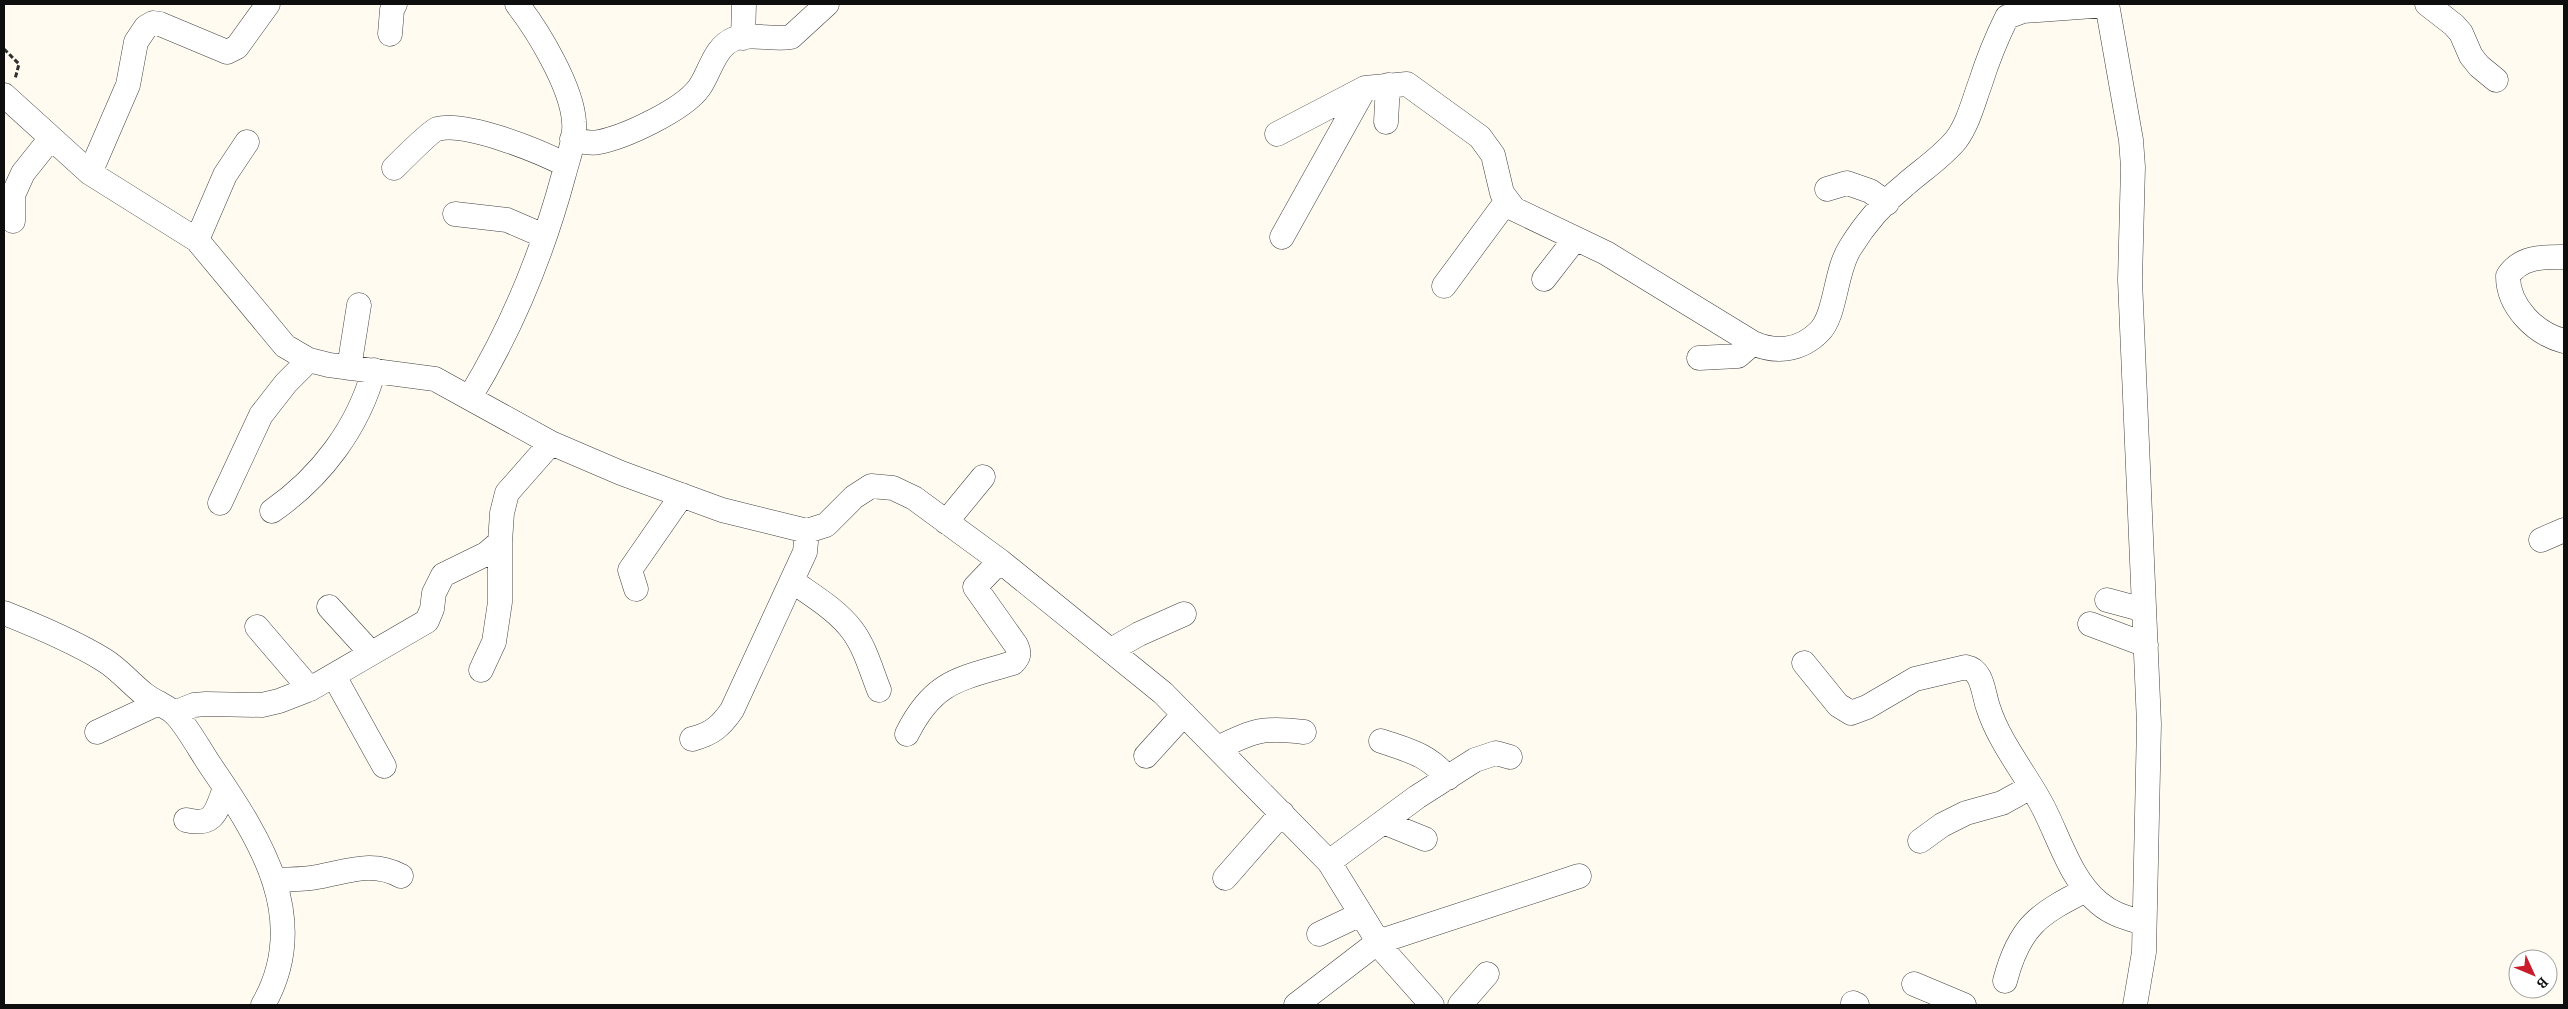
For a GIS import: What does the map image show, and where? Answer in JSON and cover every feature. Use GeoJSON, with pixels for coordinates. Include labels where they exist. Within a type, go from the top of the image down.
{"type":"FeatureCollection","features":[{"type":"Feature","properties":{"kind":"street"},"geometry":{"type":"LineString","coordinates":[[90,173],[128,84],[136,42],[146,27],[152,23],[160,24],[227,52],[237,48],[268,4]]}},
{"type":"Feature","properties":{"kind":"street"},"geometry":{"type":"LineString","coordinates":[[390,34],[392,10],[395,4]]}},
{"type":"Feature","properties":{"kind":"street"},"geometry":{"type":"LineString","coordinates":[[470,397],[495,356],[513,318],[544,236],[572,139],[574,120],[565,89],[533,24],[517,4]]}},
{"type":"Feature","properties":{"kind":"street"},"geometry":{"type":"LineString","coordinates":[[743,38],[744,4]]}},
{"type":"Feature","properties":{"kind":"street"},"geometry":{"type":"LineString","coordinates":[[572,139],[590,143],[599,142],[624,135],[665,114],[686,101],[697,90],[717,53],[725,44],[735,39],[743,38],[791,37],[827,4]]}},
{"type":"Feature","properties":{"kind":"street"},"geometry":{"type":"LineString","coordinates":[[2427,4],[2454,25],[2461,33],[2471,56],[2478,66],[2496,80]]}},
{"type":"Feature","properties":{"kind":"street"},"geometry":{"type":"LineString","coordinates":[[1277,134],[1377,86],[1407,84],[1480,138],[1493,155],[1506,202],[1522,214],[1606,253],[1673,292],[1753,343],[1768,350],[1781,351],[1809,340],[1819,332],[1829,312],[1840,266],[1849,249],[1887,203],[1905,185],[1926,170],[1962,132],[2007,18],[2023,11],[2107,5],[2132,140],[2130,280],[2149,724],[2144,952],[2135,1005]]}},
{"type":"Feature","properties":{"kind":"street"},"geometry":{"type":"LineString","coordinates":[[1377,86],[1386,122]]}},
{"type":"Feature","properties":{"kind":"street"},"geometry":{"type":"LineString","coordinates":[[1282,237],[1377,86]]}},
{"type":"Feature","properties":{"kind":"street"},"geometry":{"type":"LineString","coordinates":[[6,97],[90,173],[197,240],[285,346],[309,360],[349,368],[435,379],[551,443],[722,510],[807,531],[826,525],[854,497],[871,486],[893,488],[914,498],[1000,561],[1112,650],[1184,714],[1329,862],[1378,942],[1394,963],[1432,1005]]}},
{"type":"Feature","properties":{"kind":"street"},"geometry":{"type":"LineString","coordinates":[[394,168],[435,129],[454,127],[516,142],[566,164]]}},
{"type":"Feature","properties":{"kind":"street"},"geometry":{"type":"LineString","coordinates":[[13,221],[13,195],[23,173],[51,138]]}},
{"type":"Feature","properties":{"kind":"street"},"geometry":{"type":"LineString","coordinates":[[197,240],[225,175],[247,142]]}},
{"type":"Feature","properties":{"kind":"street"},"geometry":{"type":"LineString","coordinates":[[1827,189],[1846,183],[1870,191],[1887,203]]}},
{"type":"Feature","properties":{"kind":"street"},"geometry":{"type":"LineString","coordinates":[[1444,286],[1506,202]]}},
{"type":"Feature","properties":{"kind":"street"},"geometry":{"type":"LineString","coordinates":[[455,214],[507,220],[544,236]]}},
{"type":"Feature","properties":{"kind":"street"},"geometry":{"type":"LineString","coordinates":[[1544,279],[1575,238]]}},
{"type":"Feature","properties":{"kind":"street"},"geometry":{"type":"LineString","coordinates":[[2564,257],[2533,258],[2521,263],[2508,276],[2511,294],[2521,312],[2543,334],[2564,341]]}},
{"type":"Feature","properties":{"kind":"street"},"geometry":{"type":"LineString","coordinates":[[349,368],[359,305]]}},
{"type":"Feature","properties":{"kind":"street"},"geometry":{"type":"LineString","coordinates":[[1699,358],[1738,356],[1753,343]]}},
{"type":"Feature","properties":{"kind":"street"},"geometry":{"type":"LineString","coordinates":[[220,504],[262,415],[286,383],[309,360]]}},
{"type":"Feature","properties":{"kind":"street"},"geometry":{"type":"LineString","coordinates":[[272,511],[297,494],[319,470],[348,432],[370,387],[374,370]]}},
{"type":"Feature","properties":{"kind":"street"},"geometry":{"type":"LineString","coordinates":[[481,670],[494,642],[500,602],[500,542],[502,513],[507,492],[551,443]]}},
{"type":"Feature","properties":{"kind":"street"},"geometry":{"type":"LineString","coordinates":[[946,522],[984,477]]}},
{"type":"Feature","properties":{"kind":"street"},"geometry":{"type":"LineString","coordinates":[[636,589],[630,570],[682,495]]}},
{"type":"Feature","properties":{"kind":"street"},"geometry":{"type":"LineString","coordinates":[[2541,540],[2564,530]]}},
{"type":"Feature","properties":{"kind":"street"},"geometry":{"type":"LineString","coordinates":[[692,739],[707,735],[720,727],[732,710],[805,552],[807,531]]}},
{"type":"Feature","properties":{"kind":"street"},"geometry":{"type":"LineString","coordinates":[[97,732],[166,708],[206,704],[262,704],[279,701],[310,689],[427,621],[432,609],[434,592],[443,575],[486,554],[500,542]]}},
{"type":"Feature","properties":{"kind":"street"},"geometry":{"type":"LineString","coordinates":[[906,734],[925,703],[946,685],[956,680],[1014,664],[1018,658],[1019,651],[1016,645],[975,587],[1000,561]]}},
{"type":"Feature","properties":{"kind":"street"},"geometry":{"type":"LineString","coordinates":[[792,581],[833,611],[852,630],[862,648],[879,690]]}},
{"type":"Feature","properties":{"kind":"street"},"geometry":{"type":"LineString","coordinates":[[2107,600],[2144,610]]}},
{"type":"Feature","properties":{"kind":"street"},"geometry":{"type":"LineString","coordinates":[[329,607],[371,653]]}},
{"type":"Feature","properties":{"kind":"street"},"geometry":{"type":"LineString","coordinates":[[4,613],[32,624],[104,660],[166,708],[226,788],[254,830],[281,903],[282,955],[276,980],[264,1005]]}},
{"type":"Feature","properties":{"kind":"street"},"geometry":{"type":"LineString","coordinates":[[1112,650],[1139,634],[1184,614]]}},
{"type":"Feature","properties":{"kind":"street"},"geometry":{"type":"LineString","coordinates":[[2090,624],[2146,645]]}},
{"type":"Feature","properties":{"kind":"street"},"geometry":{"type":"LineString","coordinates":[[257,627],[310,689]]}},
{"type":"Feature","properties":{"kind":"street"},"geometry":{"type":"LineString","coordinates":[[1804,663],[1838,705],[1851,713],[1867,707],[1915,679],[1966,667],[1973,668],[1978,673],[1988,709],[1999,731],[2031,787],[2073,870],[2086,890],[2099,903],[2119,916],[2144,923]]}},
{"type":"Feature","properties":{"kind":"street"},"geometry":{"type":"LineString","coordinates":[[334,676],[384,766]]}},
{"type":"Feature","properties":{"kind":"street"},"geometry":{"type":"LineString","coordinates":[[1146,756],[1184,714]]}},
{"type":"Feature","properties":{"kind":"street"},"geometry":{"type":"LineString","coordinates":[[1218,748],[1245,734],[1272,728],[1304,732]]}},
{"type":"Feature","properties":{"kind":"street"},"geometry":{"type":"LineString","coordinates":[[1381,741],[1421,754],[1435,763],[1448,778]]}},
{"type":"Feature","properties":{"kind":"street"},"geometry":{"type":"LineString","coordinates":[[1329,862],[1383,822],[1486,755],[1496,753],[1510,757]]}},
{"type":"Feature","properties":{"kind":"street"},"geometry":{"type":"LineString","coordinates":[[1920,841],[1942,825],[1966,813],[2002,803],[2031,787]]}},
{"type":"Feature","properties":{"kind":"street"},"geometry":{"type":"LineString","coordinates":[[186,820],[200,823],[208,820],[215,813],[226,788]]}},
{"type":"Feature","properties":{"kind":"street"},"geometry":{"type":"LineString","coordinates":[[1225,878],[1282,813]]}},
{"type":"Feature","properties":{"kind":"street"},"geometry":{"type":"LineString","coordinates":[[1383,822],[1425,838]]}},
{"type":"Feature","properties":{"kind":"street"},"geometry":{"type":"LineString","coordinates":[[274,880],[314,878],[358,867],[389,869],[401,876]]}},
{"type":"Feature","properties":{"kind":"street"},"geometry":{"type":"LineString","coordinates":[[1296,1005],[1378,942],[1579,876]]}},
{"type":"Feature","properties":{"kind":"street"},"geometry":{"type":"LineString","coordinates":[[2005,981],[2012,954],[2022,935],[2035,921],[2054,907],[2086,890]]}},
{"type":"Feature","properties":{"kind":"street"},"geometry":{"type":"LineString","coordinates":[[1319,934],[1361,914]]}},
{"type":"Feature","properties":{"kind":"street"},"geometry":{"type":"LineString","coordinates":[[1460,1005],[1487,974]]}},
{"type":"Feature","properties":{"kind":"street"},"geometry":{"type":"LineString","coordinates":[[1914,984],[1964,1005]]}},
{"type":"Feature","properties":{"kind":"path"},"geometry":{"type":"LineString","coordinates":[[4,49],[19,64],[6,97]]}}]}
